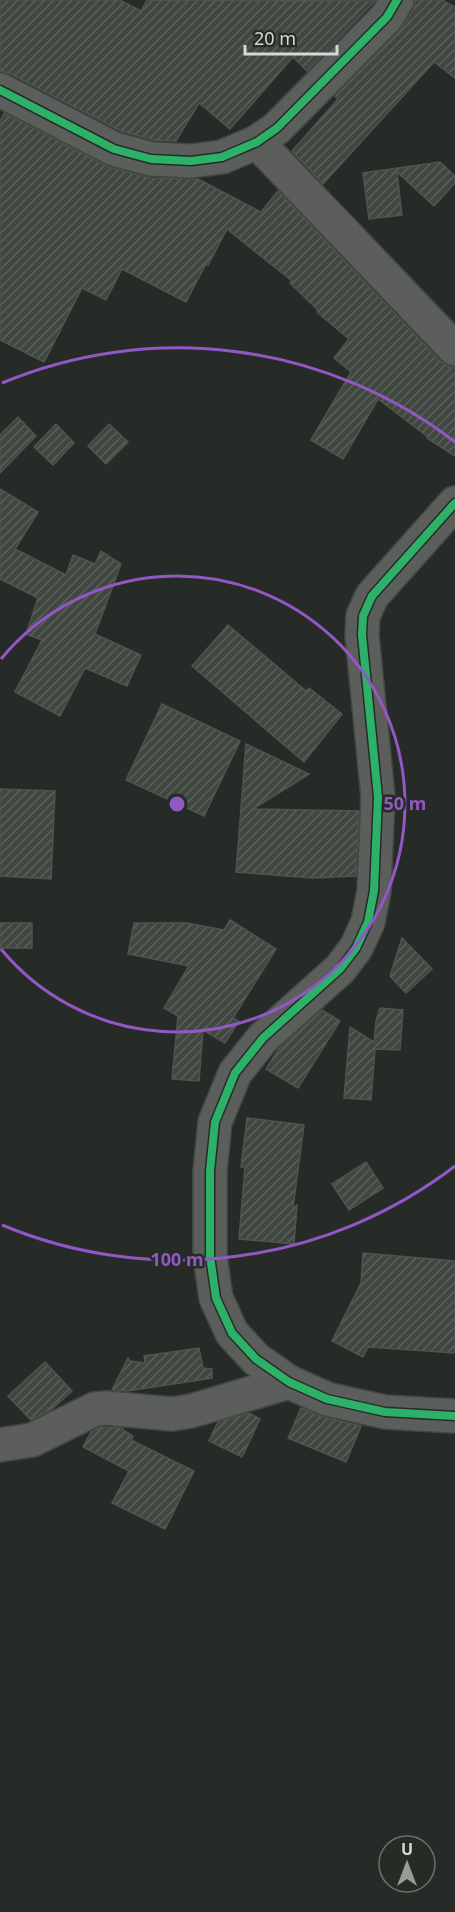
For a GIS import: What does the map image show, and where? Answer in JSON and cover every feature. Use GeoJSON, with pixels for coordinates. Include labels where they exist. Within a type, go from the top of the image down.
{"type":"FeatureCollection","features":[{"type":"Feature","properties":{"kind":"street"},"geometry":{"type":"LineString","coordinates":[[3,99],[114,149],[151,159],[191,161],[222,157],[257,142],[277,128],[387,17],[398,0]]}},
{"type":"Feature","properties":{"kind":"street"},"geometry":{"type":"LineString","coordinates":[[257,142],[455,349]]}},
{"type":"Feature","properties":{"kind":"street"},"geometry":{"type":"LineString","coordinates":[[455,503],[372,596],[363,616],[362,635],[378,797],[374,891],[368,922],[356,948],[340,969],[263,1038],[235,1073],[215,1122],[210,1171],[210,1256],[216,1298],[232,1334],[256,1359],[290,1382],[327,1399],[385,1412],[455,1416]]}},
{"type":"Feature","properties":{"kind":"street"},"geometry":{"type":"LineString","coordinates":[[0,1445],[32,1440],[95,1409],[172,1414],[191,1411],[290,1382]]}},
{"type":"Feature","properties":{"kind":"building"},"geometry":{"type":"Polygon","coordinates":[[[0,0],[120,0],[141,11],[147,0],[375,1],[307,71],[293,57],[230,129],[199,103],[176,141],[154,140],[121,131],[9,73],[0,71],[0,0]]]}},
{"type":"Feature","properties":{"kind":"building"},"geometry":{"type":"Polygon","coordinates":[[[416,0],[442,0],[455,7],[455,78],[434,62],[323,184],[292,151],[338,99],[335,96],[400,30],[413,10],[416,0]]]}},
{"type":"Feature","properties":{"kind":"building"},"geometry":{"type":"Polygon","coordinates":[[[4,113],[109,167],[150,178],[198,179],[261,212],[278,191],[441,362],[449,367],[455,367],[455,456],[427,438],[378,399],[343,459],[311,440],[351,372],[334,358],[349,339],[317,312],[318,310],[290,283],[292,281],[227,229],[186,302],[122,269],[106,300],[82,288],[44,362],[0,340],[0,122],[4,113]]]}},
{"type":"Feature","properties":{"kind":"building"},"geometry":{"type":"Polygon","coordinates":[[[440,162],[455,176],[455,183],[434,206],[397,172],[402,215],[369,219],[363,173],[440,162]]]}},
{"type":"Feature","properties":{"kind":"building"},"geometry":{"type":"Polygon","coordinates":[[[18,417],[36,436],[0,473],[0,435],[18,417]]]}},
{"type":"Feature","properties":{"kind":"building"},"geometry":{"type":"Polygon","coordinates":[[[56,424],[74,443],[53,465],[34,447],[56,424]]]}},
{"type":"Feature","properties":{"kind":"building"},"geometry":{"type":"Polygon","coordinates":[[[109,424],[128,442],[106,464],[88,446],[109,424]]]}},
{"type":"Feature","properties":{"kind":"building"},"geometry":{"type":"Polygon","coordinates":[[[0,489],[38,512],[15,549],[66,575],[73,555],[95,564],[101,551],[121,564],[95,634],[141,655],[127,686],[85,668],[60,716],[15,692],[42,640],[26,634],[38,598],[0,579],[0,489]]]}},
{"type":"Feature","properties":{"kind":"building"},"geometry":{"type":"Polygon","coordinates":[[[228,625],[306,691],[309,688],[342,714],[304,762],[192,666],[228,625]]]}},
{"type":"Feature","properties":{"kind":"building"},"geometry":{"type":"Polygon","coordinates":[[[162,704],[240,741],[204,816],[126,780],[162,704]]]}},
{"type":"Feature","properties":{"kind":"building"},"geometry":{"type":"Polygon","coordinates":[[[246,744],[309,774],[253,809],[359,811],[356,876],[313,878],[236,872],[246,744]]]}},
{"type":"Feature","properties":{"kind":"building"},"geometry":{"type":"Polygon","coordinates":[[[0,789],[55,791],[51,879],[0,876],[0,789]]]}},
{"type":"Feature","properties":{"kind":"building"},"geometry":{"type":"Polygon","coordinates":[[[230,920],[276,949],[233,1018],[239,1021],[225,1043],[203,1030],[199,1081],[172,1079],[178,1016],[164,1008],[189,966],[128,954],[134,923],[187,923],[224,930],[230,920]]]}},
{"type":"Feature","properties":{"kind":"building"},"geometry":{"type":"Polygon","coordinates":[[[0,923],[32,923],[32,948],[0,948],[0,923]]]}},
{"type":"Feature","properties":{"kind":"building"},"geometry":{"type":"Polygon","coordinates":[[[402,938],[432,969],[406,993],[390,976],[402,938]]]}},
{"type":"Feature","properties":{"kind":"building"},"geometry":{"type":"Polygon","coordinates":[[[380,1008],[403,1010],[400,1050],[375,1049],[371,1100],[344,1098],[350,1027],[374,1042],[380,1008]]]}},
{"type":"Feature","properties":{"kind":"building"},"geometry":{"type":"Polygon","coordinates":[[[322,1010],[340,1021],[298,1088],[266,1069],[278,1050],[322,1010]]]}},
{"type":"Feature","properties":{"kind":"building"},"geometry":{"type":"Polygon","coordinates":[[[247,1118],[304,1125],[293,1208],[297,1205],[294,1244],[239,1239],[245,1167],[241,1167],[247,1118]]]}},
{"type":"Feature","properties":{"kind":"building"},"geometry":{"type":"Polygon","coordinates":[[[366,1162],[383,1188],[349,1210],[332,1184],[366,1162]]]}},
{"type":"Feature","properties":{"kind":"building"},"geometry":{"type":"Polygon","coordinates":[[[363,1253],[455,1261],[455,1353],[368,1347],[363,1357],[332,1341],[361,1283],[363,1253]]]}},
{"type":"Feature","properties":{"kind":"building"},"geometry":{"type":"Polygon","coordinates":[[[199,1348],[203,1368],[212,1369],[212,1378],[127,1391],[112,1390],[128,1358],[130,1361],[145,1363],[144,1356],[199,1348]]]}},
{"type":"Feature","properties":{"kind":"building"},"geometry":{"type":"Polygon","coordinates":[[[45,1362],[72,1391],[52,1409],[31,1420],[8,1396],[45,1362]]]}},
{"type":"Feature","properties":{"kind":"building"},"geometry":{"type":"Polygon","coordinates":[[[301,1408],[323,1417],[361,1426],[346,1462],[288,1438],[301,1408]]]}},
{"type":"Feature","properties":{"kind":"building"},"geometry":{"type":"Polygon","coordinates":[[[249,1413],[260,1419],[242,1457],[209,1441],[218,1422],[249,1413]]]}},
{"type":"Feature","properties":{"kind":"building"},"geometry":{"type":"Polygon","coordinates":[[[100,1427],[123,1428],[133,1436],[131,1440],[194,1471],[165,1529],[112,1503],[129,1471],[83,1447],[91,1432],[100,1427]]]}},
{"type":"Feature","properties":{"kind":"cycle path"},"geometry":{"type":"LineString","coordinates":[[0,90],[114,149],[151,159],[191,161],[222,157],[257,142],[277,128],[387,17],[397,0]]}},
{"type":"Feature","properties":{"kind":"cycle path"},"geometry":{"type":"LineString","coordinates":[[455,503],[372,596],[363,616],[362,635],[378,797],[374,891],[368,922],[356,948],[340,969],[263,1038],[235,1073],[215,1122],[210,1171],[210,1256],[216,1298],[232,1333],[256,1359],[289,1382],[327,1399],[385,1412],[455,1416]]}}]}
